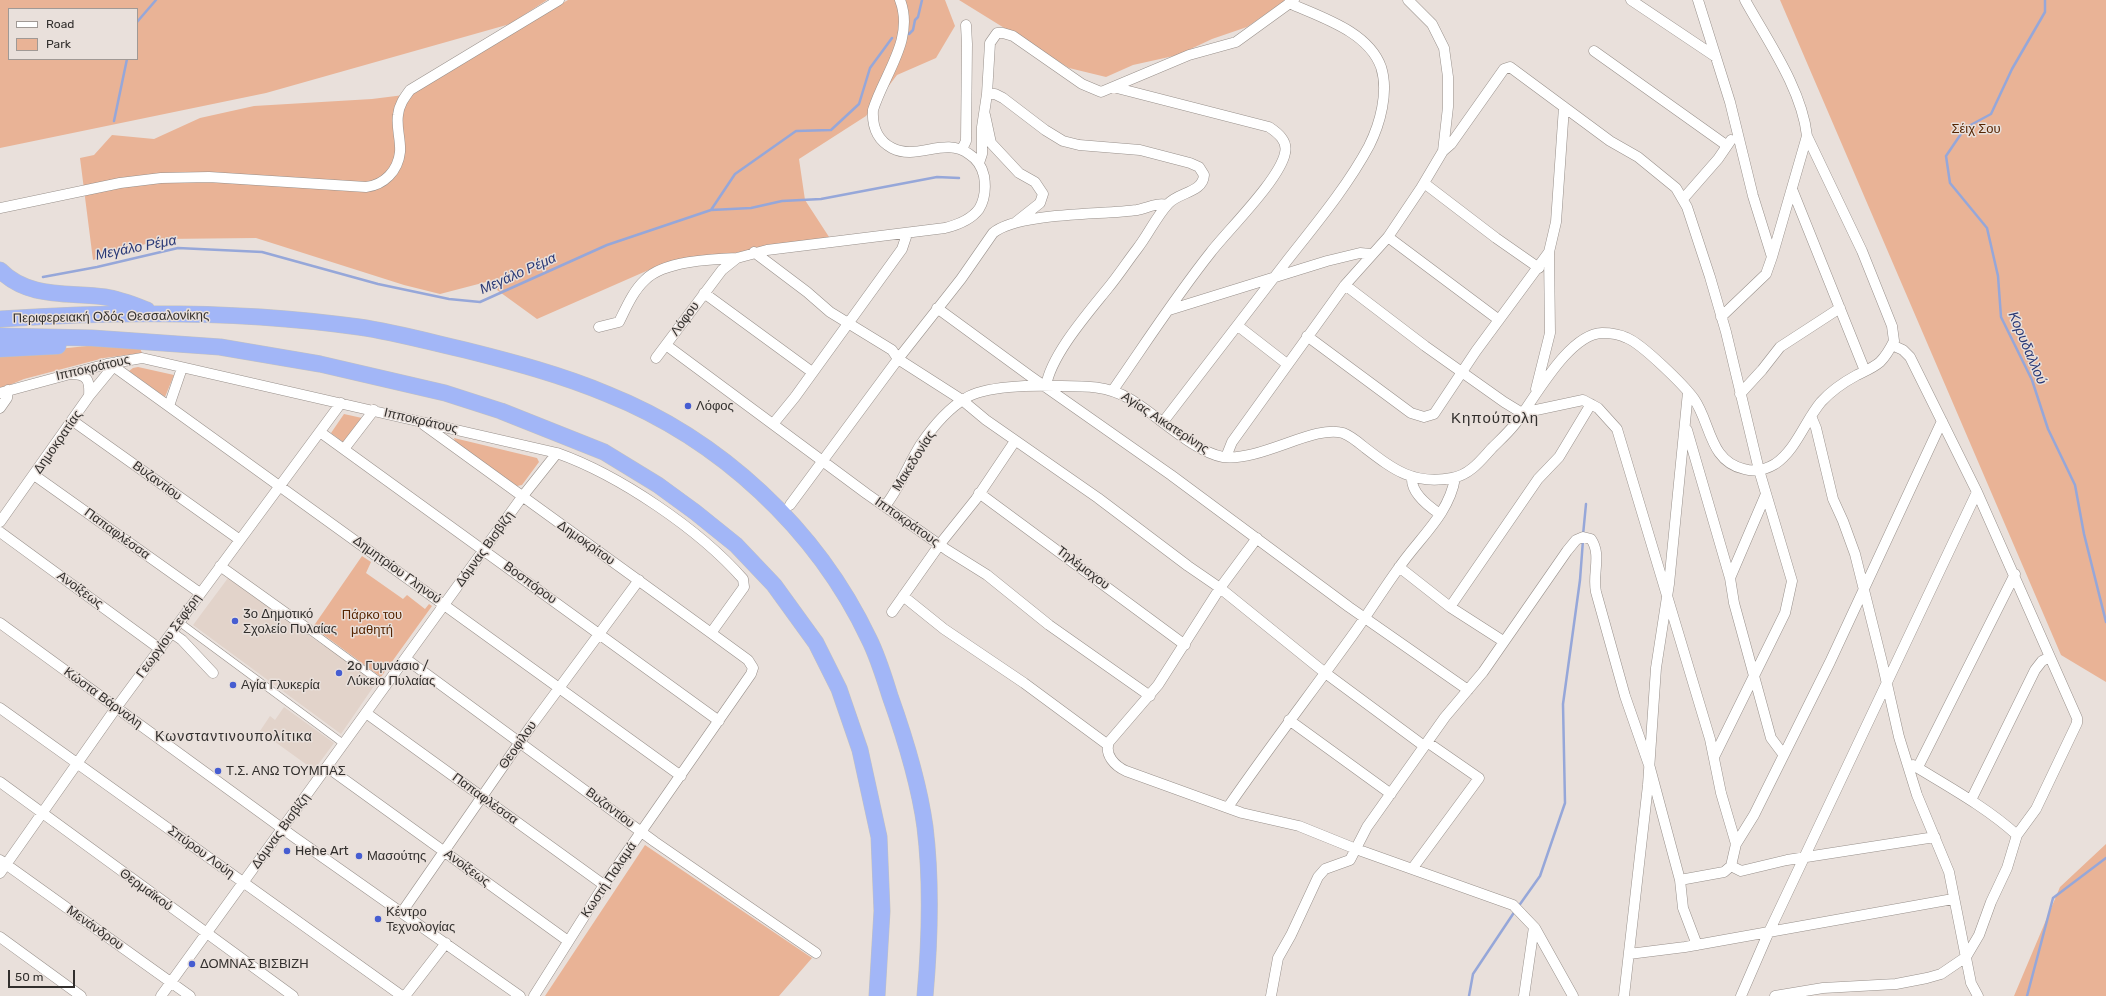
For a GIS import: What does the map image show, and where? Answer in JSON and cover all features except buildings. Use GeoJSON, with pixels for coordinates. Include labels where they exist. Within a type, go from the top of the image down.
{"type":"FeatureCollection","features":[{"type":"Feature","properties":{"kind":"highway"},"geometry":{"type":"LineString","coordinates":[[0,270],[6,276],[37,291],[106,297],[158,313]]}},
{"type":"Feature","properties":{"kind":"highway","name":"Περιφερειακή Οδός Θεσσαλονίκης"},"geometry":{"type":"LineString","coordinates":[[0,319],[192,313],[272,318],[363,328],[511,362],[606,393],[644,410],[696,441],[752,484],[801,534],[845,596],[874,649],[898,717],[918,790],[928,858],[930,928],[925,996]]}},
{"type":"Feature","properties":{"kind":"highway","name":"Περιφερειακή Οδός Θεσσαλονίκης"},"geometry":{"type":"LineString","coordinates":[[0,336],[92,338],[220,347],[320,364],[444,393],[482,404],[567,436],[622,462],[680,500],[736,545],[770,581],[816,643],[839,689],[860,750],[874,814],[881,868],[881,927],[877,996]]}},
{"type":"Feature","properties":{"kind":"highway"},"geometry":{"type":"LineString","coordinates":[[0,349],[56,346],[92,338]]}},
{"type":"Feature","properties":{"kind":"street"},"geometry":{"type":"LineString","coordinates":[[0,208],[120,183],[161,178],[209,177],[366,187],[379,184],[389,176],[398,160],[400,153],[398,113],[404,98],[410,90],[559,0]]}},
{"type":"Feature","properties":{"kind":"street"},"geometry":{"type":"LineString","coordinates":[[599,328],[619,322],[633,295],[645,279],[657,272],[678,264],[737,258],[754,252],[907,234],[954,226],[971,216],[978,209],[985,191],[983,172],[979,163],[974,157],[962,149],[946,146],[903,151],[887,145],[875,130],[872,120],[873,110],[899,48],[903,32],[904,14],[900,0]]}},
{"type":"Feature","properties":{"kind":"street"},"geometry":{"type":"LineString","coordinates":[[1408,0],[1432,24],[1444,48],[1448,77],[1448,107],[1443,151]]}},
{"type":"Feature","properties":{"kind":"street"},"geometry":{"type":"LineString","coordinates":[[1632,0],[1716,57]]}},
{"type":"Feature","properties":{"kind":"street"},"geometry":{"type":"LineString","coordinates":[[1698,0],[1730,102],[1754,202],[1772,258]]}},
{"type":"Feature","properties":{"kind":"street"},"geometry":{"type":"LineString","coordinates":[[1745,0],[1795,91],[1804,118],[1807,136],[1844,211],[1878,289],[1895,337],[1892,345],[1878,363],[1830,393],[1811,416],[1782,458],[1772,466],[1759,470]]}},
{"type":"Feature","properties":{"kind":"street"},"geometry":{"type":"LineString","coordinates":[[979,163],[982,154],[981,136],[987,94],[990,43],[995,35],[1001,32],[1019,40],[1089,89],[1101,92],[1190,55],[1236,42],[1292,2],[1341,27],[1362,42],[1378,61],[1381,68],[1383,89],[1382,108],[1369,146],[1339,191],[1164,422]]}},
{"type":"Feature","properties":{"kind":"street"},"geometry":{"type":"LineString","coordinates":[[962,149],[966,141],[966,25]]}},
{"type":"Feature","properties":{"kind":"street"},"geometry":{"type":"LineString","coordinates":[[1594,51],[1726,145]]}},
{"type":"Feature","properties":{"kind":"street"},"geometry":{"type":"LineString","coordinates":[[1226,457],[1232,442],[1307,336],[1345,285],[1371,254],[1388,237],[1443,151],[1451,144],[1507,67],[1512,68],[1610,141],[1638,158],[1672,184],[1684,199],[1703,254],[1721,317],[1759,470],[1792,581],[1785,613],[1714,757]]}},
{"type":"Feature","properties":{"kind":"street"},"geometry":{"type":"LineString","coordinates":[[1113,87],[1269,127],[1277,132],[1285,144],[1285,154],[1273,177],[1210,252],[1113,390]]}},
{"type":"Feature","properties":{"kind":"street"},"geometry":{"type":"LineString","coordinates":[[987,94],[996,94],[1003,98],[1045,130],[1063,141],[1079,145],[1133,149],[1190,162],[1199,167],[1204,175],[1200,185],[1178,196],[1167,205],[1136,251],[1070,338],[1050,371],[1046,386]]}},
{"type":"Feature","properties":{"kind":"street"},"geometry":{"type":"LineString","coordinates":[[1534,397],[1550,333],[1549,252],[1556,222],[1564,107]]}},
{"type":"Feature","properties":{"kind":"street"},"geometry":{"type":"LineString","coordinates":[[984,112],[990,130],[991,143],[1019,173],[1035,182],[1043,194],[1040,204],[1014,224]]}},
{"type":"Feature","properties":{"kind":"street"},"geometry":{"type":"LineString","coordinates":[[1684,199],[1718,159],[1726,145],[1737,134]]}},
{"type":"Feature","properties":{"kind":"street"},"geometry":{"type":"LineString","coordinates":[[1721,317],[1760,280],[1768,269],[1807,136]]}},
{"type":"Feature","properties":{"kind":"street"},"geometry":{"type":"LineString","coordinates":[[1424,182],[1490,234],[1539,268]]}},
{"type":"Feature","properties":{"kind":"street"},"geometry":{"type":"LineString","coordinates":[[1792,189],[1865,371]]}},
{"type":"Feature","properties":{"kind":"street"},"geometry":{"type":"LineString","coordinates":[[790,505],[898,359],[998,228],[1071,215],[1137,210],[1160,204],[1167,205]]}},
{"type":"Feature","properties":{"kind":"street"},"geometry":{"type":"LineString","coordinates":[[773,424],[796,397],[812,372],[902,249],[907,234]]}},
{"type":"Feature","properties":{"kind":"street"},"geometry":{"type":"LineString","coordinates":[[1388,237],[1499,320]]}},
{"type":"Feature","properties":{"kind":"street"},"geometry":{"type":"LineString","coordinates":[[754,252],[807,292],[830,312],[892,350],[898,359],[962,400],[986,420],[1078,484],[1220,588],[1324,672],[1426,744],[1479,778],[1412,869]]}},
{"type":"Feature","properties":{"kind":"street"},"geometry":{"type":"LineString","coordinates":[[1307,336],[1418,416],[1431,416],[1434,414],[1462,372],[1499,320],[1539,268],[1549,252]]}},
{"type":"Feature","properties":{"kind":"street"},"geometry":{"type":"LineString","coordinates":[[1169,310],[1347,256],[1371,254]]}},
{"type":"Feature","properties":{"kind":"street","name":"Λόφου"},"geometry":{"type":"LineString","coordinates":[[656,358],[722,270],[737,258]]}},
{"type":"Feature","properties":{"kind":"street"},"geometry":{"type":"LineString","coordinates":[[1345,285],[1462,372],[1522,413],[1583,400],[1598,408],[1617,429],[1714,757],[1721,794],[1736,844]]}},
{"type":"Feature","properties":{"kind":"street"},"geometry":{"type":"LineString","coordinates":[[704,293],[812,372]]}},
{"type":"Feature","properties":{"kind":"street"},"geometry":{"type":"LineString","coordinates":[[937,308],[1257,538],[1364,618],[1468,690]]}},
{"type":"Feature","properties":{"kind":"street"},"geometry":{"type":"LineString","coordinates":[[1740,394],[1780,347],[1840,308]]}},
{"type":"Feature","properties":{"kind":"street"},"geometry":{"type":"LineString","coordinates":[[1238,326],[1287,364]]}},
{"type":"Feature","properties":{"kind":"street","name":"Αγίας Αικατερίνης"},"geometry":{"type":"LineString","coordinates":[[962,400],[972,395],[1009,388],[1046,386],[1092,387],[1113,390],[1207,451],[1226,457],[1255,454],[1319,434],[1334,432],[1348,435],[1396,470],[1412,478],[1429,480],[1454,478],[1475,467],[1512,428],[1561,362],[1580,341],[1589,335],[1601,333],[1623,336],[1634,342],[1688,392],[1699,407],[1716,448],[1724,460],[1740,468],[1759,470]]}},
{"type":"Feature","properties":{"kind":"street","name":"Ιπποκράτους"},"geometry":{"type":"LineString","coordinates":[[666,345],[885,506],[987,575],[1049,625],[1150,696]]}},
{"type":"Feature","properties":{"kind":"street"},"geometry":{"type":"LineString","coordinates":[[1775,996],[1823,988],[1896,984],[1927,978],[1941,974],[1966,957],[1979,935],[1990,902],[2007,868],[2017,836],[2036,809],[2077,723],[2071,702],[1977,492],[1910,357],[1903,350],[1892,345]]}},
{"type":"Feature","properties":{"kind":"street","name":"Ιπποκράτους"},"geometry":{"type":"LineString","coordinates":[[4,392],[65,374],[142,358],[557,453],[587,464],[652,504],[705,543],[743,579],[744,587],[711,633]]}},
{"type":"Feature","properties":{"kind":"street","name":"Δημοκρατίας"},"geometry":{"type":"LineString","coordinates":[[0,522],[90,396],[115,364]]}},
{"type":"Feature","properties":{"kind":"street","name":"Δημητρίου Γληνού"},"geometry":{"type":"LineString","coordinates":[[115,364],[168,406],[445,605],[558,689],[681,776]]}},
{"type":"Feature","properties":{"kind":"street"},"geometry":{"type":"LineString","coordinates":[[168,406],[182,368]]}},
{"type":"Feature","properties":{"kind":"street"},"geometry":{"type":"LineString","coordinates":[[65,374],[79,374],[88,379],[90,383],[90,396]]}},
{"type":"Feature","properties":{"kind":"street"},"geometry":{"type":"LineString","coordinates":[[0,408],[7,398],[4,392]]}},
{"type":"Feature","properties":{"kind":"street"},"geometry":{"type":"LineString","coordinates":[[1624,996],[1650,768],[1656,668],[1667,600],[1688,392]]}},
{"type":"Feature","properties":{"kind":"street","name":"Μακεδονίας"},"geometry":{"type":"LineString","coordinates":[[885,506],[899,486],[927,436],[962,400]]}},
{"type":"Feature","properties":{"kind":"street","name":"Γεωργίου Σεφέρη"},"geometry":{"type":"LineString","coordinates":[[2,866],[200,593],[341,403]]}},
{"type":"Feature","properties":{"kind":"street"},"geometry":{"type":"LineString","coordinates":[[1450,607],[1538,479],[1558,457],[1590,404]]}},
{"type":"Feature","properties":{"kind":"street"},"geometry":{"type":"LineString","coordinates":[[344,449],[374,410]]}},
{"type":"Feature","properties":{"kind":"street"},"geometry":{"type":"LineString","coordinates":[[1811,416],[1816,428],[1834,499],[1848,534],[1864,589],[1893,716],[1906,760],[1917,795],[1949,872],[1952,898],[1971,983],[1978,996]]}},
{"type":"Feature","properties":{"kind":"street","name":"Δημοκρίτου"},"geometry":{"type":"LineString","coordinates":[[417,420],[748,660],[753,668]]}},
{"type":"Feature","properties":{"kind":"street","name":"Βυζαντίου"},"geometry":{"type":"LineString","coordinates":[[73,421],[240,540]]}},
{"type":"Feature","properties":{"kind":"street"},"geometry":{"type":"LineString","coordinates":[[1680,880],[1724,872],[1731,866],[1736,844],[1754,815],[1864,589],[1942,421]]}},
{"type":"Feature","properties":{"kind":"street"},"geometry":{"type":"LineString","coordinates":[[1685,424],[1730,578],[1734,603],[1771,738],[1783,754]]}},
{"type":"Feature","properties":{"kind":"street","name":"Βοσπόρου"},"geometry":{"type":"LineString","coordinates":[[320,432],[719,721]]}},
{"type":"Feature","properties":{"kind":"street"},"geometry":{"type":"LineString","coordinates":[[892,612],[1015,441]]}},
{"type":"Feature","properties":{"kind":"street","name":"Δόμνας Βισβίζη"},"geometry":{"type":"LineString","coordinates":[[161,996],[522,497],[557,453]]}},
{"type":"Feature","properties":{"kind":"street","name":"Παπαφλέσσα"},"geometry":{"type":"LineString","coordinates":[[34,475],[200,593]]}},
{"type":"Feature","properties":{"kind":"street"},"geometry":{"type":"LineString","coordinates":[[1412,478],[1414,488],[1431,508],[1440,514]]}},
{"type":"Feature","properties":{"kind":"street"},"geometry":{"type":"LineString","coordinates":[[1228,807],[1399,567],[1430,531],[1451,493],[1454,478]]}},
{"type":"Feature","properties":{"kind":"street"},"geometry":{"type":"LineString","coordinates":[[1741,996],[1769,931],[1977,492]]}},
{"type":"Feature","properties":{"kind":"street","name":"Τηλέμαχου"},"geometry":{"type":"LineString","coordinates":[[979,493],[1185,644]]}},
{"type":"Feature","properties":{"kind":"street"},"geometry":{"type":"LineString","coordinates":[[1730,578],[1766,494]]}},
{"type":"Feature","properties":{"kind":"street","name":"Ανοίξεως"},"geometry":{"type":"LineString","coordinates":[[0,532],[160,649]]}},
{"type":"Feature","properties":{"kind":"street"},"geometry":{"type":"LineString","coordinates":[[1271,996],[1278,958],[1291,935],[1318,878],[1325,869],[1350,860],[1367,827],[1445,717],[1468,690],[1576,540],[1583,537],[1590,540],[1597,557],[1595,576],[1596,592],[1625,696],[1650,768],[1680,880],[1683,908],[1697,945]]}},
{"type":"Feature","properties":{"kind":"street"},"geometry":{"type":"LineString","coordinates":[[1257,538],[1220,588],[1150,696],[1111,738],[1108,745],[1111,760],[1119,768],[1254,816],[1299,826],[1356,849],[1513,905],[1534,927],[1574,996]]}},
{"type":"Feature","properties":{"kind":"street"},"geometry":{"type":"LineString","coordinates":[[220,566],[308,628],[386,686]]}},
{"type":"Feature","properties":{"kind":"street"},"geometry":{"type":"LineString","coordinates":[[1399,567],[1450,607],[1503,641]]}},
{"type":"Feature","properties":{"kind":"street"},"geometry":{"type":"LineString","coordinates":[[1918,767],[2014,574]]}},
{"type":"Feature","properties":{"kind":"street","name":"Θεοφίλου"},"geometry":{"type":"LineString","coordinates":[[402,912],[520,742],[638,580]]}},
{"type":"Feature","properties":{"kind":"street"},"geometry":{"type":"LineString","coordinates":[[903,596],[944,629],[1024,683],[1108,745]]}},
{"type":"Feature","properties":{"kind":"street"},"geometry":{"type":"LineString","coordinates":[[179,622],[344,744]]}},
{"type":"Feature","properties":{"kind":"street","name":"Κώστα Βάρναλη"},"geometry":{"type":"LineString","coordinates":[[0,623],[282,828],[520,996]]}},
{"type":"Feature","properties":{"kind":"street"},"geometry":{"type":"LineString","coordinates":[[172,633],[185,644],[213,674]]}},
{"type":"Feature","properties":{"kind":"street"},"geometry":{"type":"LineString","coordinates":[[1971,800],[2035,670],[2042,661],[2050,657]]}},
{"type":"Feature","properties":{"kind":"street","name":"Βυζαντίου"},"geometry":{"type":"LineString","coordinates":[[406,659],[642,832],[816,952]]}},
{"type":"Feature","properties":{"kind":"street","name":"Κωστή Παλαμά"},"geometry":{"type":"LineString","coordinates":[[534,996],[604,885],[719,721],[752,672],[753,668]]}},
{"type":"Feature","properties":{"kind":"street","name":"Σπύρου Λούη"},"geometry":{"type":"LineString","coordinates":[[0,708],[402,996]]}},
{"type":"Feature","properties":{"kind":"street","name":"Παπαφλέσσα"},"geometry":{"type":"LineString","coordinates":[[366,713],[604,885]]}},
{"type":"Feature","properties":{"kind":"street"},"geometry":{"type":"LineString","coordinates":[[1289,720],[1391,794]]}},
{"type":"Feature","properties":{"kind":"street"},"geometry":{"type":"LineString","coordinates":[[1906,760],[1971,800],[2005,824],[2017,836]]}},
{"type":"Feature","properties":{"kind":"street","name":"Ανοίξεως"},"geometry":{"type":"LineString","coordinates":[[327,767],[568,941]]}},
{"type":"Feature","properties":{"kind":"street","name":"Θερμαϊκού"},"geometry":{"type":"LineString","coordinates":[[0,782],[206,934],[293,996]]}},
{"type":"Feature","properties":{"kind":"street"},"geometry":{"type":"LineString","coordinates":[[1731,866],[1741,871],[1787,860],[1803,859],[1935,837]]}},
{"type":"Feature","properties":{"kind":"street","name":"Μενάνδρου"},"geometry":{"type":"LineString","coordinates":[[2,866],[190,996]]}},
{"type":"Feature","properties":{"kind":"street"},"geometry":{"type":"LineString","coordinates":[[1629,954],[1697,945],[1952,898]]}},
{"type":"Feature","properties":{"kind":"street"},"geometry":{"type":"LineString","coordinates":[[1524,996],[1534,927]]}},
{"type":"Feature","properties":{"kind":"street"},"geometry":{"type":"LineString","coordinates":[[0,937],[81,996]]}},
{"type":"Feature","properties":{"kind":"street"},"geometry":{"type":"LineString","coordinates":[[405,996],[446,943]]}},
{"type":"Feature","properties":{"kind":"shaded area"},"geometry":{"type":"Polygon","coordinates":[[[228,578],[324,646],[326,643],[378,680],[341,734],[193,625],[228,578]]]}},
{"type":"Feature","properties":{"kind":"shaded area"},"geometry":{"type":"Polygon","coordinates":[[[284,707],[334,743],[314,770],[260,731],[270,716],[275,720],[284,707]]]}},
{"type":"Feature","properties":{"kind":"green space"},"geometry":{"type":"Polygon","coordinates":[[[0,0],[547,0],[510,24],[266,93],[0,148],[0,0]]]}},
{"type":"Feature","properties":{"kind":"green space"},"geometry":{"type":"Polygon","coordinates":[[[568,0],[945,0],[955,26],[936,58],[897,75],[866,116],[799,159],[805,200],[831,240],[674,261],[660,265],[537,319],[486,282],[440,294],[404,285],[256,238],[162,239],[93,260],[80,158],[94,155],[112,135],[154,139],[200,118],[254,106],[372,99],[404,95],[568,0]]]}},
{"type":"Feature","properties":{"kind":"green space"},"geometry":{"type":"Polygon","coordinates":[[[959,0],[1286,0],[1247,27],[1212,39],[1178,55],[1133,65],[1106,77],[1069,68],[959,0]]]}},
{"type":"Feature","properties":{"kind":"green space","name":"Σέιχ Σου"},"geometry":{"type":"Polygon","coordinates":[[[1780,0],[2106,0],[2106,682],[2061,655],[1780,0]]]}},
{"type":"Feature","properties":{"kind":"green space"},"geometry":{"type":"Polygon","coordinates":[[[87,346],[139,346],[142,353],[104,358],[24,379],[0,389],[0,353],[87,346]]]}},
{"type":"Feature","properties":{"kind":"green space"},"geometry":{"type":"Polygon","coordinates":[[[138,367],[174,375],[165,397],[129,371],[138,367]]]}},
{"type":"Feature","properties":{"kind":"green space"},"geometry":{"type":"Polygon","coordinates":[[[344,414],[362,418],[343,442],[331,433],[344,414]]]}},
{"type":"Feature","properties":{"kind":"green space"},"geometry":{"type":"Polygon","coordinates":[[[454,438],[537,458],[539,462],[522,485],[517,486],[455,442],[454,438]]]}},
{"type":"Feature","properties":{"kind":"green space","name":"Πάρκο του μαθητή"},"geometry":{"type":"Polygon","coordinates":[[[362,556],[371,562],[366,573],[403,599],[407,595],[425,609],[429,604],[432,606],[381,677],[313,627],[362,556]]]}},
{"type":"Feature","properties":{"kind":"green space"},"geometry":{"type":"Polygon","coordinates":[[[2106,844],[2106,996],[2014,996],[2060,887],[2106,844]]]}},
{"type":"Feature","properties":{"kind":"green space"},"geometry":{"type":"Polygon","coordinates":[[[645,845],[812,958],[779,996],[545,996],[645,845]]]}},
{"type":"Feature","properties":{"kind":"waterway"},"geometry":{"type":"LineString","coordinates":[[138,21],[156,0]]}},
{"type":"Feature","properties":{"kind":"waterway","name":"Μεγάλο Ρέμα"},"geometry":{"type":"LineString","coordinates":[[909,34],[913,30],[915,20],[918,17],[922,0]]}},
{"type":"Feature","properties":{"kind":"waterway","name":"Κορυδαλλού"},"geometry":{"type":"LineString","coordinates":[[2045,0],[2045,12],[2012,69],[1991,114],[1965,128],[1946,156],[1950,183],[1987,228],[1998,276],[2001,317],[2032,380],[2048,429],[2075,485],[2084,534],[2106,622]]}},
{"type":"Feature","properties":{"kind":"waterway","name":"Μεγάλο Ρέμα"},"geometry":{"type":"LineString","coordinates":[[43,277],[97,267],[178,248],[262,252],[378,284],[449,299],[480,302],[607,245],[711,210],[735,174],[796,131],[831,130],[859,104],[870,68],[892,38]]}},
{"type":"Feature","properties":{"kind":"waterway"},"geometry":{"type":"LineString","coordinates":[[114,121],[127,60]]}},
{"type":"Feature","properties":{"kind":"waterway"},"geometry":{"type":"LineString","coordinates":[[711,210],[751,208],[782,201],[821,199],[937,177],[959,178]]}},
{"type":"Feature","properties":{"kind":"waterway"},"geometry":{"type":"LineString","coordinates":[[1583,535],[1586,504]]}},
{"type":"Feature","properties":{"kind":"waterway"},"geometry":{"type":"LineString","coordinates":[[1518,907],[1540,876],[1565,803],[1563,704],[1580,580],[1583,540]]}},
{"type":"Feature","properties":{"kind":"waterway"},"geometry":{"type":"LineString","coordinates":[[2027,996],[2053,898],[2106,858]]}},
{"type":"Feature","properties":{"kind":"waterway"},"geometry":{"type":"LineString","coordinates":[[1469,996],[1473,974],[1515,911]]}},
{"type":"Feature","properties":{"kind":"place","name":"Λόφος"},"geometry":{"type":"Point","coordinates":[688,406]}},
{"type":"Feature","properties":{"kind":"place","name":"3ο Δημοτικό Σχολείο Πυλαίας"},"geometry":{"type":"Point","coordinates":[235,621]}},
{"type":"Feature","properties":{"kind":"place","name":"2o Γυμνάσιο / Λύκειο Πυλαίας"},"geometry":{"type":"Point","coordinates":[339,673]}},
{"type":"Feature","properties":{"kind":"place","name":"Αγία Γλυκερία"},"geometry":{"type":"Point","coordinates":[233,685]}},
{"type":"Feature","properties":{"kind":"place","name":"Τ.Σ. ΑΝΩ ΤΟΥΜΠΑΣ"},"geometry":{"type":"Point","coordinates":[218,771]}},
{"type":"Feature","properties":{"kind":"place","name":"Hehe Art"},"geometry":{"type":"Point","coordinates":[287,851]}},
{"type":"Feature","properties":{"kind":"place","name":"Μασούτης"},"geometry":{"type":"Point","coordinates":[359,856]}},
{"type":"Feature","properties":{"kind":"place","name":"Κέντρο Τεχνολογίας"},"geometry":{"type":"Point","coordinates":[378,919]}},
{"type":"Feature","properties":{"kind":"place","name":"ΔΟΜΝΑΣ ΒΙΣΒΙΖΗ"},"geometry":{"type":"Point","coordinates":[192,964]}},
{"type":"Feature","properties":{"kind":"district","name":"Κηπούπολη"},"geometry":{"type":"Point","coordinates":[1495,419]}},
{"type":"Feature","properties":{"kind":"district","name":"Κωνσταντινουπολίτικα"},"geometry":{"type":"Point","coordinates":[234,737]}}]}
